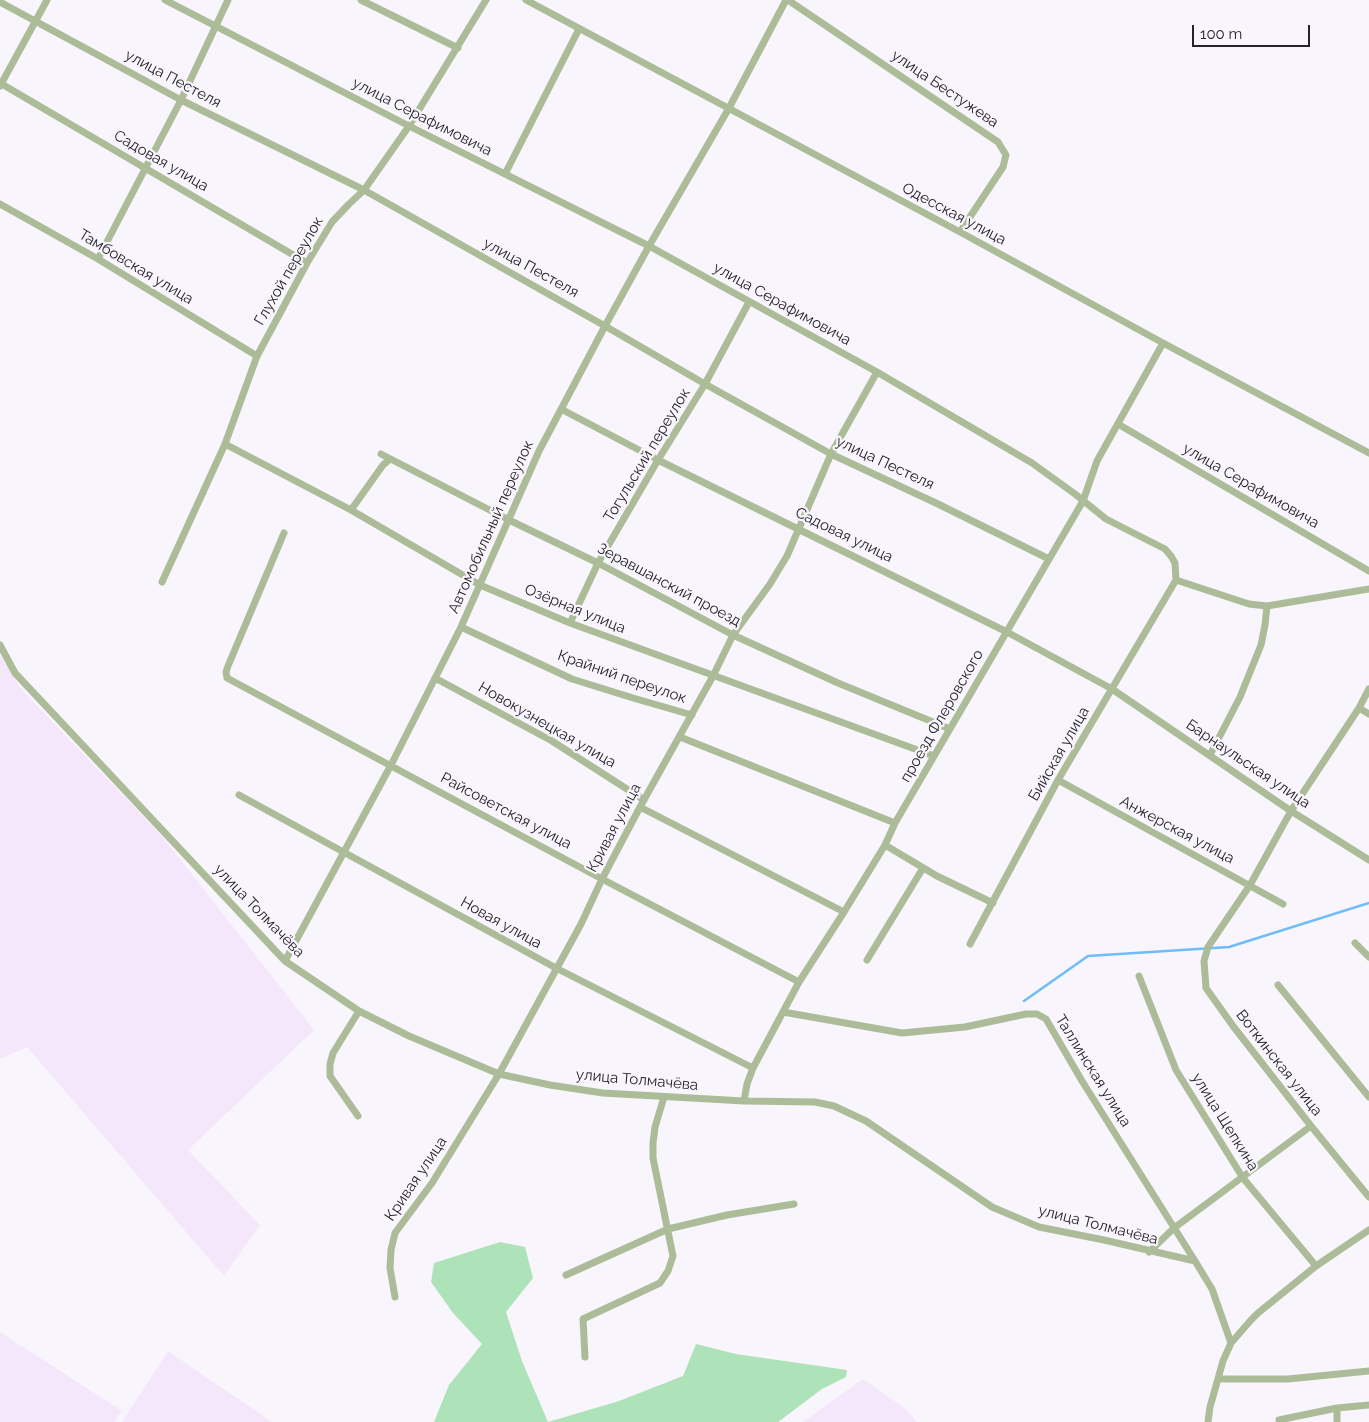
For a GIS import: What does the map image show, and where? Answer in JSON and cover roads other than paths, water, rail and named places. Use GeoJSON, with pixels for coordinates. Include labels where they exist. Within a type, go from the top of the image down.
{"type":"FeatureCollection","features":[{"type":"Feature","properties":{"kind":"street"},"geometry":{"type":"LineString","coordinates":[[0,84],[46,0]]}},
{"type":"Feature","properties":{"kind":"street","name":"улица Серафимовича"},"geometry":{"type":"LineString","coordinates":[[165,0],[409,126],[649,246],[877,372],[1032,463],[1106,519],[1164,550],[1172,556],[1175,563],[1176,580]]}},
{"type":"Feature","properties":{"kind":"street"},"geometry":{"type":"LineString","coordinates":[[98,259],[181,100],[228,0]]}},
{"type":"Feature","properties":{"kind":"street"},"geometry":{"type":"LineString","coordinates":[[361,0],[458,48]]}},
{"type":"Feature","properties":{"kind":"street","name":"Глухой переулок"},"geometry":{"type":"LineString","coordinates":[[162,582],[225,444],[257,356],[308,263],[332,222],[364,190],[409,126],[486,0]]}},
{"type":"Feature","properties":{"kind":"street","name":"Одесская улица"},"geometry":{"type":"LineString","coordinates":[[526,0],[960,232],[1162,343],[1369,452]]}},
{"type":"Feature","properties":{"kind":"street","name":"улица Бестужева"},"geometry":{"type":"LineString","coordinates":[[729,108],[787,0],[998,142],[1006,155],[1002,167],[960,232]]}},
{"type":"Feature","properties":{"kind":"street","name":"улица Пестеля"},"geometry":{"type":"LineString","coordinates":[[0,2],[181,100],[364,190],[831,454],[938,504],[1049,560]]}},
{"type":"Feature","properties":{"kind":"street"},"geometry":{"type":"LineString","coordinates":[[505,174],[579,29]]}},
{"type":"Feature","properties":{"kind":"street","name":"Садовая улица"},"geometry":{"type":"LineString","coordinates":[[0,84],[308,263]]}},
{"type":"Feature","properties":{"kind":"street","name":"Автомобильный переулок"},"geometry":{"type":"LineString","coordinates":[[285,961],[391,765],[461,627],[539,451],[649,246],[729,108]]}},
{"type":"Feature","properties":{"kind":"street","name":"Тамбовская улица"},"geometry":{"type":"LineString","coordinates":[[0,204],[98,259],[257,356]]}},
{"type":"Feature","properties":{"kind":"street","name":"Тогульский переулок"},"geometry":{"type":"LineString","coordinates":[[570,623],[598,563],[705,384],[749,302]]}},
{"type":"Feature","properties":{"kind":"street","name":"проезд Флеровского"},"geometry":{"type":"LineString","coordinates":[[744,1102],[747,1084],[753,1068],[799,982],[885,846],[896,822],[1083,502],[1097,461],[1162,343]]}},
{"type":"Feature","properties":{"kind":"street","name":"Кривая улица"},"geometry":{"type":"LineString","coordinates":[[395,1297],[390,1268],[390,1250],[395,1233],[432,1183],[500,1074],[581,924],[602,879],[640,807],[713,676],[733,635],[770,584],[787,556],[831,454],[877,372]]}},
{"type":"Feature","properties":{"kind":"street","name":"Садовая улица"},"geometry":{"type":"LineString","coordinates":[[562,410],[658,460],[1007,632],[1112,689]]}},
{"type":"Feature","properties":{"kind":"street","name":"улица Серафимовича"},"geometry":{"type":"LineString","coordinates":[[1118,424],[1369,571]]}},
{"type":"Feature","properties":{"kind":"street","name":"Озёрная улица"},"geometry":{"type":"LineString","coordinates":[[225,444],[351,510],[480,585],[570,623],[934,756]]}},
{"type":"Feature","properties":{"kind":"street","name":"Зеравшанский проезд"},"geometry":{"type":"LineString","coordinates":[[381,454],[509,520],[598,563],[733,635],[838,683],[950,729]]}},
{"type":"Feature","properties":{"kind":"street"},"geometry":{"type":"LineString","coordinates":[[351,510],[383,465],[390,459]]}},
{"type":"Feature","properties":{"kind":"street","name":"Райсоветская улица"},"geometry":{"type":"LineString","coordinates":[[284,533],[228,666],[227,678],[602,879],[799,982]]}},
{"type":"Feature","properties":{"kind":"street"},"geometry":{"type":"LineString","coordinates":[[1176,580],[1248,604],[1268,606],[1369,590]]}},
{"type":"Feature","properties":{"kind":"street","name":"Бийская улица"},"geometry":{"type":"LineString","coordinates":[[970,944],[1058,780],[1176,580]]}},
{"type":"Feature","properties":{"kind":"street"},"geometry":{"type":"LineString","coordinates":[[1210,755],[1240,697],[1261,645],[1268,606]]}},
{"type":"Feature","properties":{"kind":"street","name":"Крайний переулок"},"geometry":{"type":"LineString","coordinates":[[461,627],[572,678],[692,715]]}},
{"type":"Feature","properties":{"kind":"street","name":"улица Толмачёва"},"geometry":{"type":"LineString","coordinates":[[0,645],[15,672],[285,961],[359,1011],[408,1036],[500,1074],[550,1085],[603,1094],[744,1102],[815,1102],[834,1106],[866,1120],[992,1207],[1040,1227],[1195,1261]]}},
{"type":"Feature","properties":{"kind":"street","name":"Новокузнецкая улица"},"geometry":{"type":"LineString","coordinates":[[435,678],[552,741],[644,800]]}},
{"type":"Feature","properties":{"kind":"street","name":"Барнаульская улица"},"geometry":{"type":"LineString","coordinates":[[1112,689],[1291,811],[1369,860]]}},
{"type":"Feature","properties":{"kind":"street","name":"Воткинская улица"},"geometry":{"type":"LineString","coordinates":[[1369,689],[1359,708],[1291,811],[1250,885],[1206,950],[1206,988],[1233,1026],[1369,1197]]}},
{"type":"Feature","properties":{"kind":"street"},"geometry":{"type":"LineString","coordinates":[[1359,708],[1369,714]]}},
{"type":"Feature","properties":{"kind":"street"},"geometry":{"type":"LineString","coordinates":[[680,737],[896,822]]}},
{"type":"Feature","properties":{"kind":"street","name":"Анжерская улица"},"geometry":{"type":"LineString","coordinates":[[1058,780],[1283,904]]}},
{"type":"Feature","properties":{"kind":"street","name":"Новая улица"},"geometry":{"type":"LineString","coordinates":[[239,795],[556,968],[753,1068]]}},
{"type":"Feature","properties":{"kind":"street"},"geometry":{"type":"LineString","coordinates":[[640,807],[844,912]]}},
{"type":"Feature","properties":{"kind":"street"},"geometry":{"type":"LineString","coordinates":[[885,846],[992,904]]}},
{"type":"Feature","properties":{"kind":"street"},"geometry":{"type":"LineString","coordinates":[[867,960],[923,868]]}},
{"type":"Feature","properties":{"kind":"street"},"geometry":{"type":"LineString","coordinates":[[1355,944],[1369,957]]}},
{"type":"Feature","properties":{"kind":"street","name":"улица Щепкина"},"geometry":{"type":"LineString","coordinates":[[1139,976],[1176,1070],[1243,1178],[1316,1266]]}},
{"type":"Feature","properties":{"kind":"street"},"geometry":{"type":"LineString","coordinates":[[1278,985],[1369,1097]]}},
{"type":"Feature","properties":{"kind":"street"},"geometry":{"type":"LineString","coordinates":[[358,1116],[330,1076],[330,1064],[333,1054],[359,1011]]}},
{"type":"Feature","properties":{"kind":"street","name":"Таллинская улица"},"geometry":{"type":"LineString","coordinates":[[783,1012],[902,1032],[965,1027],[1026,1014],[1037,1014],[1046,1019],[1082,1081],[1195,1261]]}},
{"type":"Feature","properties":{"kind":"street"},"geometry":{"type":"LineString","coordinates":[[585,1357],[582,1319],[660,1283],[668,1271],[673,1256],[654,1158],[653,1143],[655,1127],[664,1097]]}},
{"type":"Feature","properties":{"kind":"street"},"geometry":{"type":"LineString","coordinates":[[1149,1252],[1174,1228],[1311,1126]]}},
{"type":"Feature","properties":{"kind":"street"},"geometry":{"type":"LineString","coordinates":[[566,1275],[668,1229],[727,1215],[794,1204]]}},
{"type":"Feature","properties":{"kind":"street"},"geometry":{"type":"LineString","coordinates":[[1208,1422],[1210,1407],[1223,1361],[1231,1344],[1251,1320],[1316,1266],[1369,1230]]}},
{"type":"Feature","properties":{"kind":"street"},"geometry":{"type":"LineString","coordinates":[[1195,1261],[1212,1289],[1231,1344]]}},
{"type":"Feature","properties":{"kind":"street"},"geometry":{"type":"LineString","coordinates":[[1218,1379],[1288,1379],[1369,1372]]}},
{"type":"Feature","properties":{"kind":"street"},"geometry":{"type":"LineString","coordinates":[[1278,1420],[1337,1408],[1369,1405]]}},
{"type":"Feature","properties":{"kind":"street"},"geometry":{"type":"LineString","coordinates":[[1337,1408],[1337,1422]]}},
{"type":"Feature","properties":{"kind":"waterway"},"geometry":{"type":"LineString","coordinates":[[1024,1001],[1088,956],[1229,947],[1369,903]]}}]}
